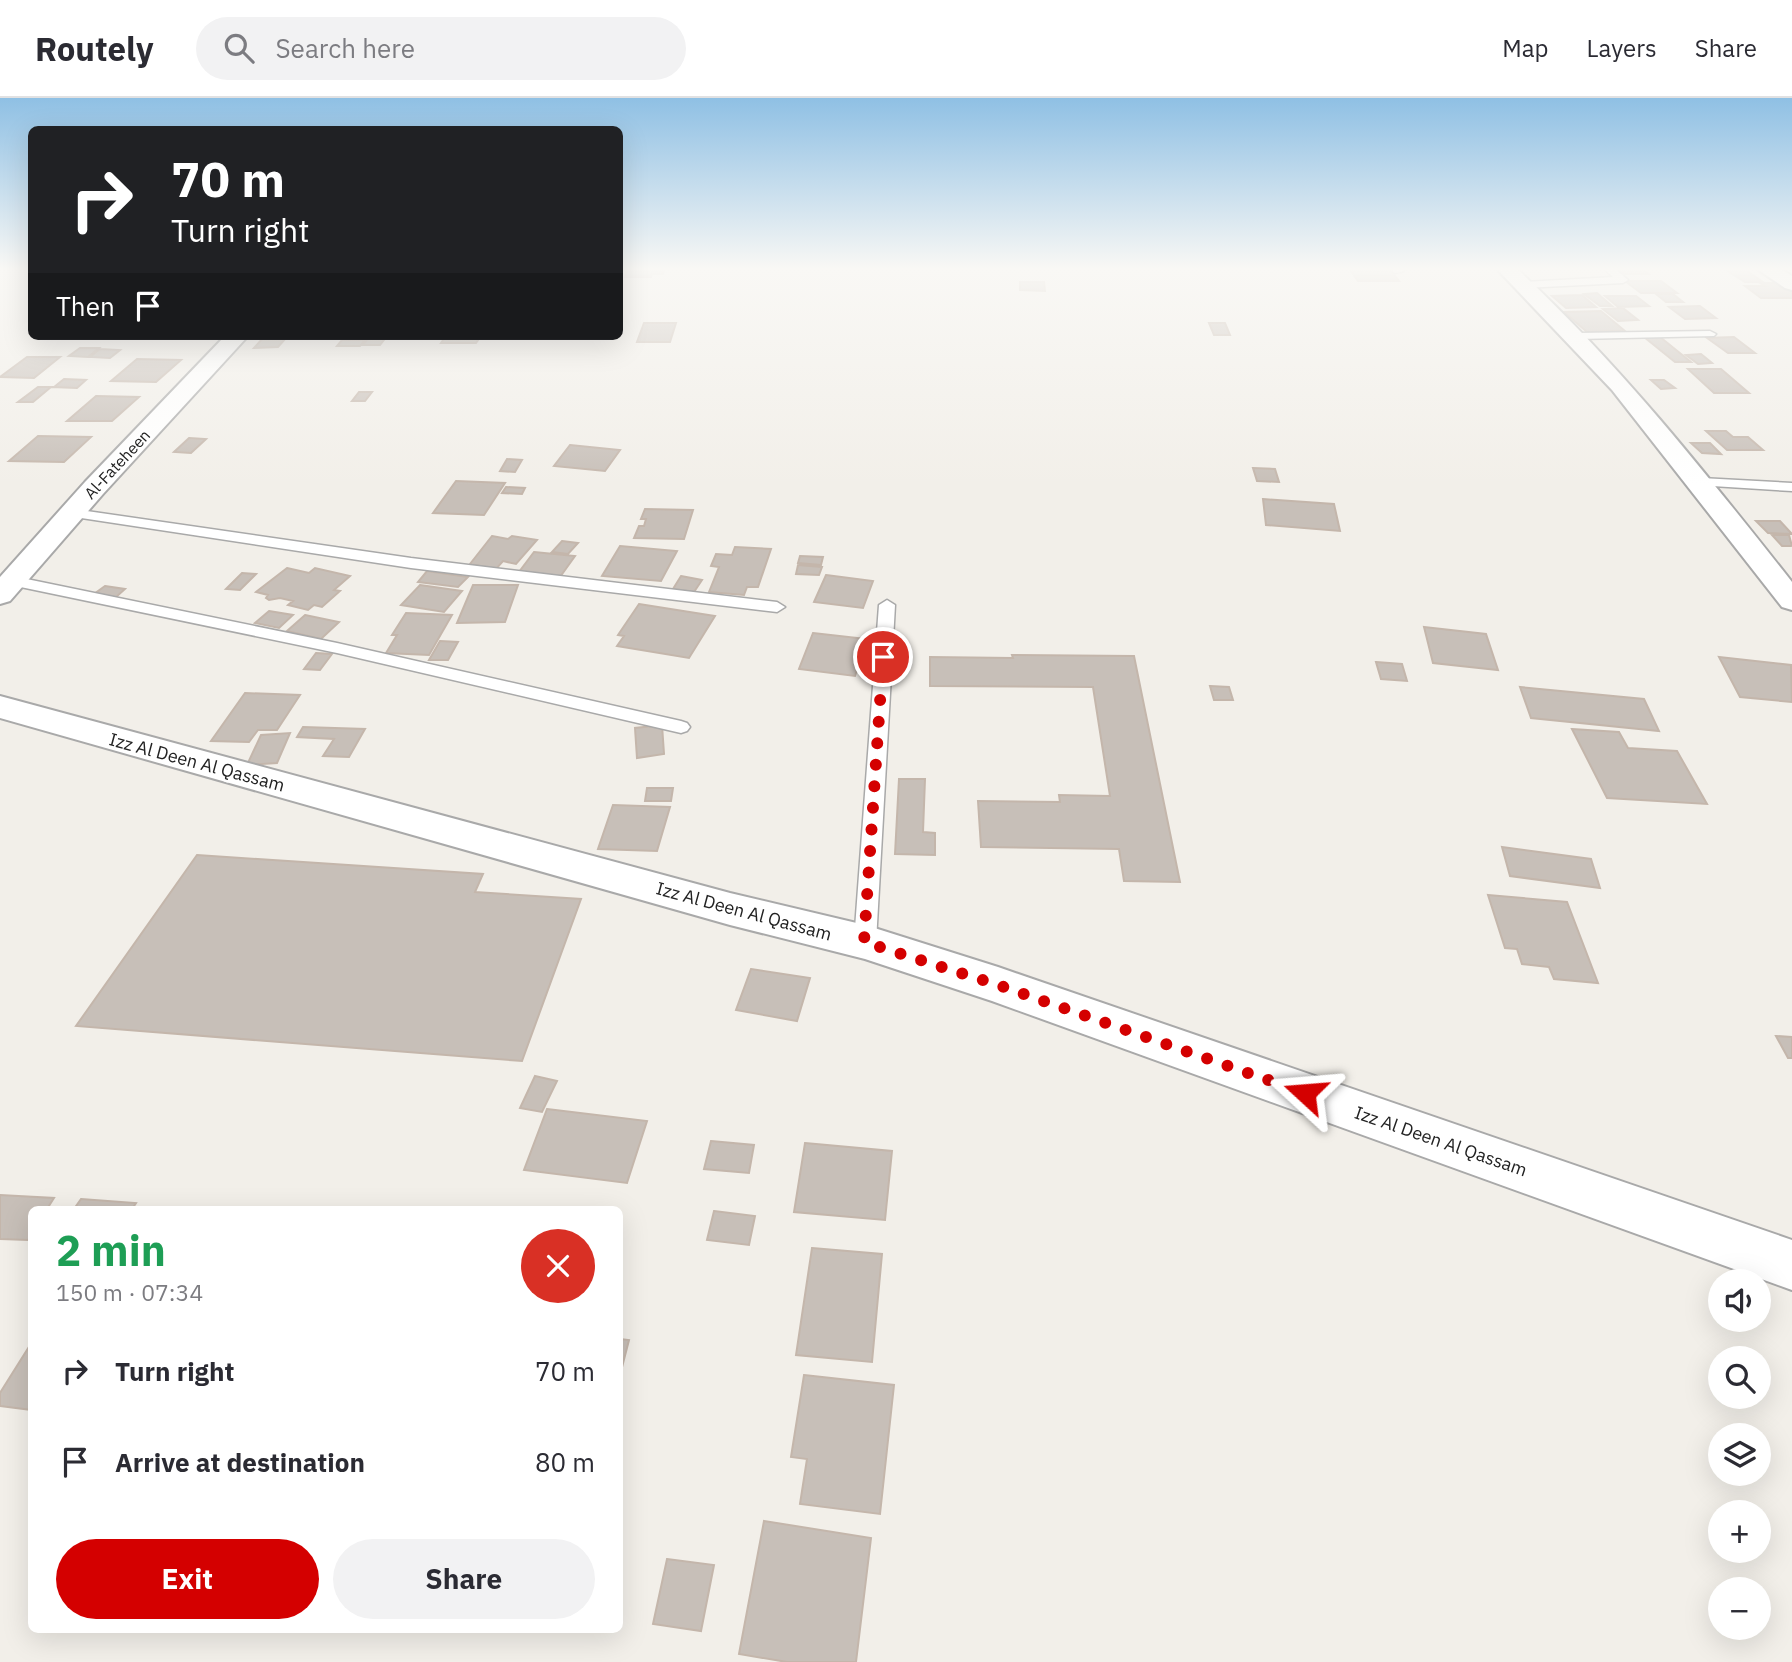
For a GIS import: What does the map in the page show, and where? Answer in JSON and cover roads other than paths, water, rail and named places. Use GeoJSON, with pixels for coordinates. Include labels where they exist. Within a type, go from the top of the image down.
{"type":"FeatureCollection","features":[{"type":"Feature","properties":{"kind":"street","name":"Al-Fateheen"},"geometry":{"type":"LineString","coordinates":[[6,588],[233,340]]}},
{"type":"Feature","properties":{"kind":"street"},"geometry":{"type":"LineString","coordinates":[[1581,340],[1630,395],[1701,482],[1792,601]]}},
{"type":"Feature","properties":{"kind":"street","name":"Izz Al Deen Al Qassam"},"geometry":{"type":"LineString","coordinates":[[0,707],[730,909],[864,942],[1011,989],[1792,1265]]}},
{"type":"Feature","properties":{"kind":"lane"},"geometry":{"type":"LineString","coordinates":[[1701,482],[1792,487]]}},
{"type":"Feature","properties":{"kind":"lane"},"geometry":{"type":"LineString","coordinates":[[73,513],[411,563],[777,607]]}},
{"type":"Feature","properties":{"kind":"lane"},"geometry":{"type":"LineString","coordinates":[[6,588],[337,648],[681,727]]}},
{"type":"Feature","properties":{"kind":"lane"},"geometry":{"type":"LineString","coordinates":[[864,942],[887,605]]}}]}
